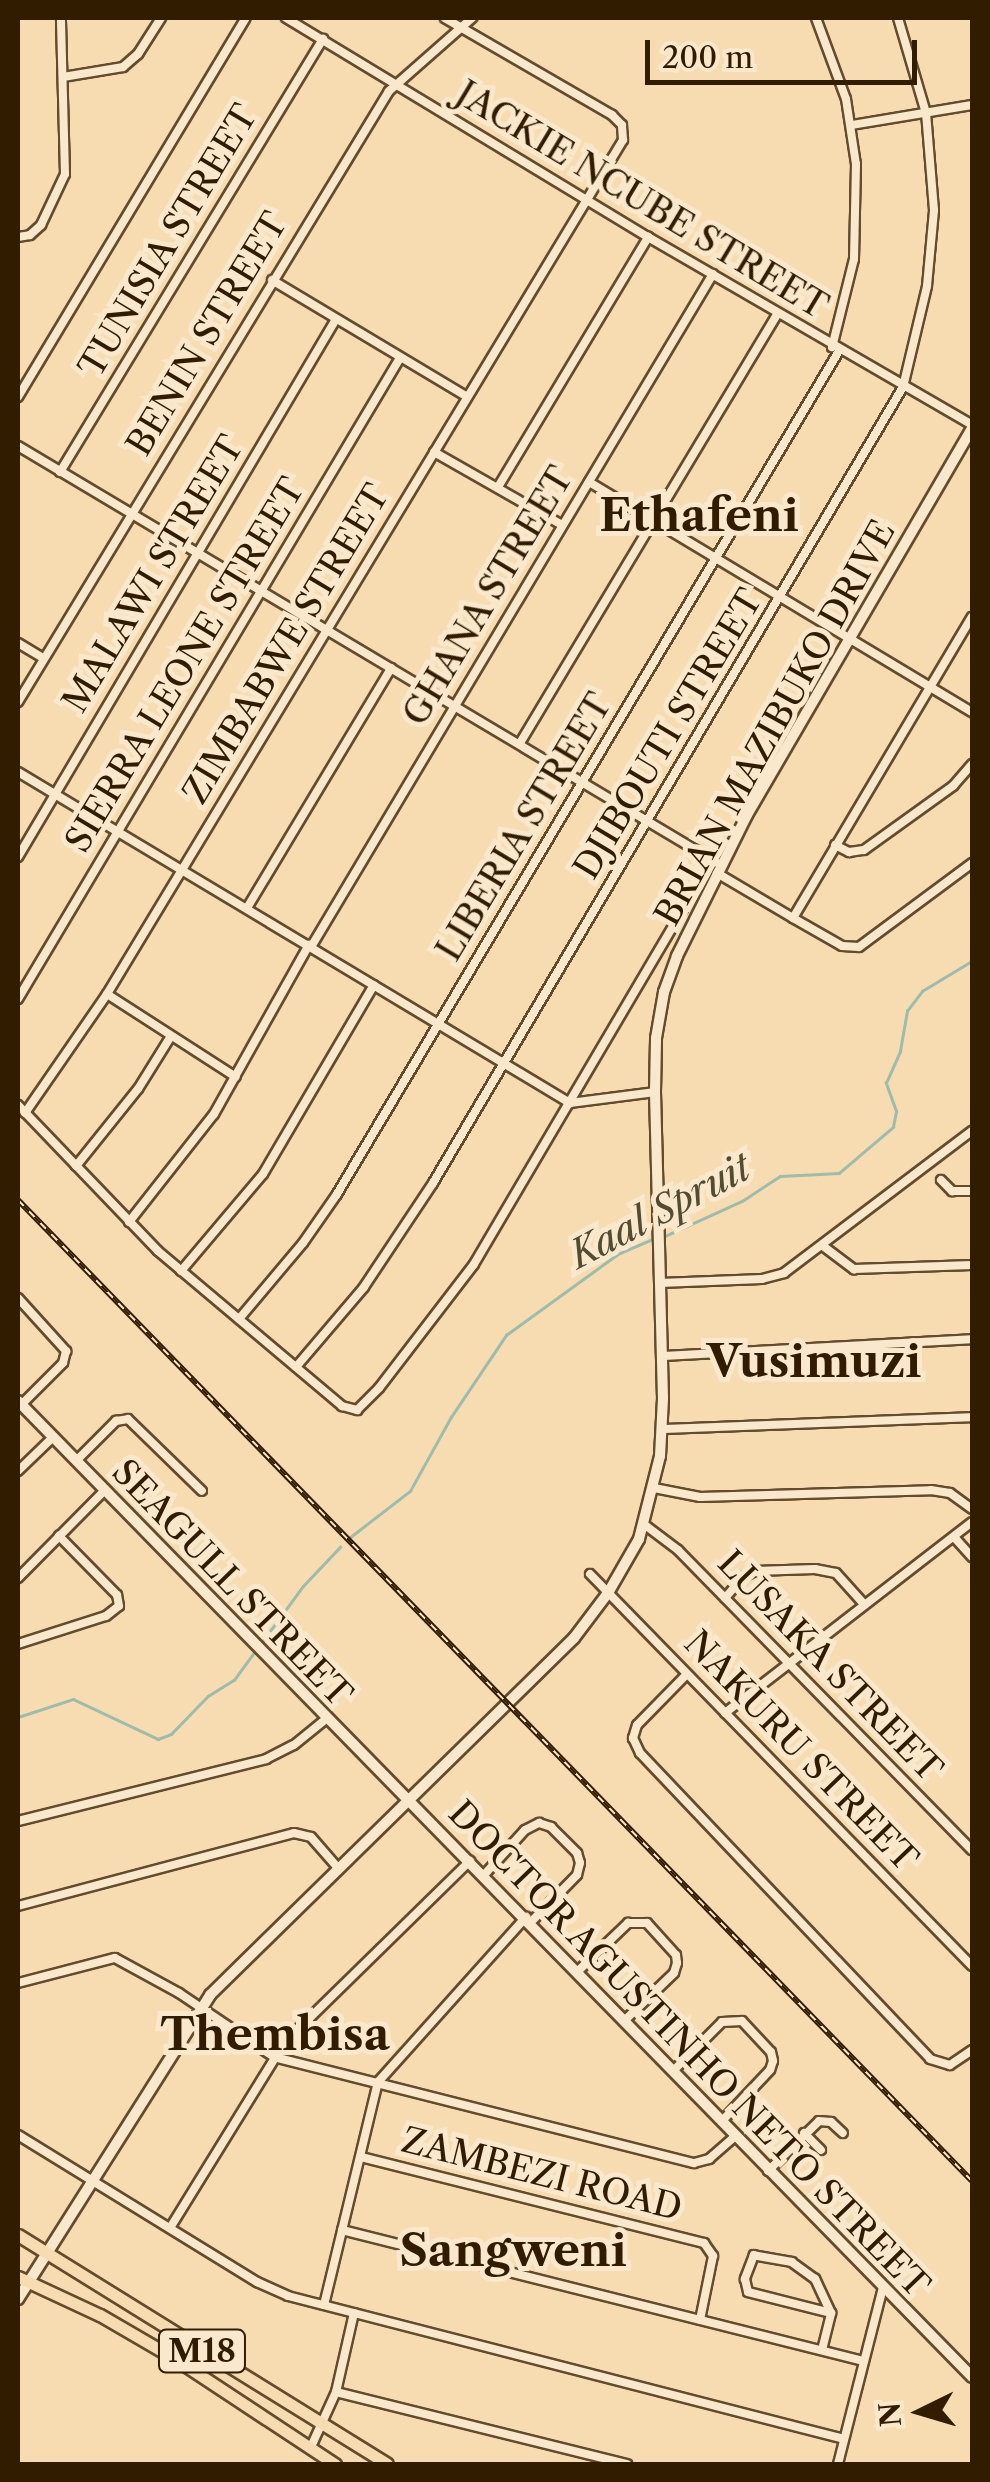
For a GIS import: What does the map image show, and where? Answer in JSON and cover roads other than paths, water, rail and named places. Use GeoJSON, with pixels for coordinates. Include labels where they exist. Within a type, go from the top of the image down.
{"type":"FeatureCollection","features":[{"type":"Feature","properties":{"kind":"main road","name":"M18"},"geometry":{"type":"LineString","coordinates":[[18,2236],[387,2464]]}},
{"type":"Feature","properties":{"kind":"main road","name":"M18"},"geometry":{"type":"LineString","coordinates":[[24,2280],[100,2315],[174,2358],[336,2464]]}},
{"type":"Feature","properties":{"kind":"street"},"geometry":{"type":"LineString","coordinates":[[18,237],[30,235],[41,226],[63,184],[60,18]]}},
{"type":"Feature","properties":{"kind":"street"},"geometry":{"type":"LineString","coordinates":[[63,77],[123,67],[138,54],[161,18]]}},
{"type":"Feature","properties":{"kind":"street"},"geometry":{"type":"LineString","coordinates":[[18,397],[246,18]]}},
{"type":"Feature","properties":{"kind":"street","name":"JACKIE NCUBE STREET"},"geometry":{"type":"LineString","coordinates":[[286,18],[972,427]]}},
{"type":"Feature","properties":{"kind":"street"},"geometry":{"type":"LineString","coordinates":[[445,18],[464,27]]}},
{"type":"Feature","properties":{"kind":"street","name":"BENIN STREET"},"geometry":{"type":"LineString","coordinates":[[18,702],[394,83],[472,18]]}},
{"type":"Feature","properties":{"kind":"street","name":"LIBERIA STREET"},"geometry":{"type":"LineString","coordinates":[[239,1319],[320,1222],[717,560],[836,349],[857,232],[852,125],[838,71],[816,18]]}},
{"type":"Feature","properties":{"kind":"street","name":"DJIBOUTI STREET"},"geometry":{"type":"LineString","coordinates":[[296,1367],[385,1260],[782,598],[903,388],[920,317],[933,235],[926,113],[898,18]]}},
{"type":"Feature","properties":{"kind":"street","name":"ZIMBABWE STREET"},"geometry":{"type":"LineString","coordinates":[[25,1113],[107,994],[623,140],[622,125],[464,27]]}},
{"type":"Feature","properties":{"kind":"street","name":"TUNISIA STREET"},"geometry":{"type":"LineString","coordinates":[[60,472],[323,39]]}},
{"type":"Feature","properties":{"kind":"street"},"geometry":{"type":"LineString","coordinates":[[852,125],[972,106]]}},
{"type":"Feature","properties":{"kind":"street"},"geometry":{"type":"LineString","coordinates":[[498,487],[648,237]]}},
{"type":"Feature","properties":{"kind":"street","name":"GHANA STREET"},"geometry":{"type":"LineString","coordinates":[[130,1222],[202,1130],[236,1077],[310,946],[712,274]]}},
{"type":"Feature","properties":{"kind":"street"},"geometry":{"type":"LineString","coordinates":[[272,280],[466,396]]}},
{"type":"Feature","properties":{"kind":"street"},"geometry":{"type":"LineString","coordinates":[[520,743],[778,313]]}},
{"type":"Feature","properties":{"kind":"street","name":"MALAWI STREET"},"geometry":{"type":"LineString","coordinates":[[18,856],[336,319]]}},
{"type":"Feature","properties":{"kind":"street","name":"SIERRA LEONE STREET"},"geometry":{"type":"LineString","coordinates":[[18,999],[400,358]]}},
{"type":"Feature","properties":{"kind":"street","name":"BRIAN MAZIBUKO DRIVE"},"geometry":{"type":"LineString","coordinates":[[18,2299],[24,2280],[47,2254],[201,2008],[574,1638],[608,1593],[645,1524],[662,1429],[655,1092],[656,1038],[664,992],[719,869],[972,427]]}},
{"type":"Feature","properties":{"kind":"street"},"geometry":{"type":"LineString","coordinates":[[18,446],[648,820],[793,918],[842,946],[860,947],[972,863]]}},
{"type":"Feature","properties":{"kind":"street"},"geometry":{"type":"LineString","coordinates":[[434,452],[562,525]]}},
{"type":"Feature","properties":{"kind":"street"},"geometry":{"type":"LineString","coordinates":[[590,482],[972,712]]}},
{"type":"Feature","properties":{"kind":"street"},"geometry":{"type":"LineString","coordinates":[[793,918],[972,617]]}},
{"type":"Feature","properties":{"kind":"street"},"geometry":{"type":"LineString","coordinates":[[18,642],[43,658]]}},
{"type":"Feature","properties":{"kind":"street"},"geometry":{"type":"LineString","coordinates":[[247,908],[392,668]]}},
{"type":"Feature","properties":{"kind":"street"},"geometry":{"type":"LineString","coordinates":[[835,845],[853,853],[864,850],[954,786],[972,764]]}},
{"type":"Feature","properties":{"kind":"street"},"geometry":{"type":"LineString","coordinates":[[18,772],[570,1102],[655,1092]]}},
{"type":"Feature","properties":{"kind":"street"},"geometry":{"type":"LineString","coordinates":[[18,1104],[181,1272],[352,1411],[370,1399],[462,1282],[689,898]]}},
{"type":"Feature","properties":{"kind":"street"},"geometry":{"type":"LineString","coordinates":[[181,1272],[263,1174],[374,985]]}},
{"type":"Feature","properties":{"kind":"street"},"geometry":{"type":"LineString","coordinates":[[107,994],[236,1077]]}},
{"type":"Feature","properties":{"kind":"street"},"geometry":{"type":"LineString","coordinates":[[76,1166],[138,1088],[170,1036]]}},
{"type":"Feature","properties":{"kind":"street"},"geometry":{"type":"LineString","coordinates":[[660,1283],[774,1278],[823,1246],[972,1131]]}},
{"type":"Feature","properties":{"kind":"street"},"geometry":{"type":"LineString","coordinates":[[940,1180],[952,1192],[972,1191]]}},
{"type":"Feature","properties":{"kind":"street"},"geometry":{"type":"LineString","coordinates":[[823,1246],[854,1269],[972,1265]]}},
{"type":"Feature","properties":{"kind":"street"},"geometry":{"type":"LineString","coordinates":[[18,1298],[66,1351],[63,1363],[19,1403]]}},
{"type":"Feature","properties":{"kind":"street"},"geometry":{"type":"LineString","coordinates":[[663,1356],[972,1340]]}},
{"type":"Feature","properties":{"kind":"street","name":"SEAGULL STREET"},"geometry":{"type":"LineString","coordinates":[[19,1403],[408,1802]]}},
{"type":"Feature","properties":{"kind":"street"},"geometry":{"type":"LineString","coordinates":[[662,1429],[972,1416]]}},
{"type":"Feature","properties":{"kind":"street"},"geometry":{"type":"LineString","coordinates":[[76,1462],[116,1421],[128,1418],[202,1491]]}},
{"type":"Feature","properties":{"kind":"street"},"geometry":{"type":"LineString","coordinates":[[18,1471],[52,1438]]}},
{"type":"Feature","properties":{"kind":"street"},"geometry":{"type":"LineString","coordinates":[[654,1488],[700,1498],[931,1490],[950,1494],[972,1509]]}},
{"type":"Feature","properties":{"kind":"street"},"geometry":{"type":"LineString","coordinates":[[18,1578],[104,1491]]}},
{"type":"Feature","properties":{"kind":"street"},"geometry":{"type":"LineString","coordinates":[[725,1713],[972,1522]]}},
{"type":"Feature","properties":{"kind":"street","name":"LUSAKA STREET"},"geometry":{"type":"LineString","coordinates":[[645,1524],[678,1550],[972,1850]]}},
{"type":"Feature","properties":{"kind":"street"},"geometry":{"type":"LineString","coordinates":[[18,1644],[106,1616],[119,1606],[117,1595],[59,1536]]}},
{"type":"Feature","properties":{"kind":"street"},"geometry":{"type":"LineString","coordinates":[[954,1536],[972,1557]]}},
{"type":"Feature","properties":{"kind":"street"},"geometry":{"type":"LineString","coordinates":[[726,1598],[743,1577],[754,1571],[816,1569],[840,1576],[863,1603]]}},
{"type":"Feature","properties":{"kind":"street","name":"NAKURU STREET"},"geometry":{"type":"LineString","coordinates":[[590,1574],[972,1966]]}},
{"type":"Feature","properties":{"kind":"street"},"geometry":{"type":"LineString","coordinates":[[687,1674],[637,1725],[634,1738],[640,1753],[930,2060],[950,2065],[972,2050]]}},
{"type":"Feature","properties":{"kind":"street"},"geometry":{"type":"LineString","coordinates":[[18,1821],[266,1759],[294,1745],[326,1719]]}},
{"type":"Feature","properties":{"kind":"street","name":"DOCTOR AGUSTINHO NETO STREET"},"geometry":{"type":"LineString","coordinates":[[408,1802],[484,1874],[734,2136],[972,2377]]}},
{"type":"Feature","properties":{"kind":"street"},"geometry":{"type":"LineString","coordinates":[[324,2304],[378,2082],[580,1869],[579,1858],[545,1824],[534,1825],[484,1874]]}},
{"type":"Feature","properties":{"kind":"street"},"geometry":{"type":"LineString","coordinates":[[18,1906],[294,1833],[311,1838],[338,1868]]}},
{"type":"Feature","properties":{"kind":"street"},"geometry":{"type":"LineString","coordinates":[[170,2228],[274,2056],[470,1861]]}},
{"type":"Feature","properties":{"kind":"street"},"geometry":{"type":"LineString","coordinates":[[578,1972],[628,1923],[647,1923],[676,1955],[676,1968],[625,2020]]}},
{"type":"Feature","properties":{"kind":"street"},"geometry":{"type":"LineString","coordinates":[[18,1982],[115,1958],[274,2056],[694,2163],[709,2159],[734,2136]]}},
{"type":"Feature","properties":{"kind":"street"},"geometry":{"type":"LineString","coordinates":[[673,2071],[722,2022],[742,2021],[771,2052],[773,2062],[722,2122]]}},
{"type":"Feature","properties":{"kind":"street"},"geometry":{"type":"LineString","coordinates":[[768,2171],[804,2132],[823,2120],[843,2133]]}},
{"type":"Feature","properties":{"kind":"street"},"geometry":{"type":"LineString","coordinates":[[804,2132],[821,2150]]}},
{"type":"Feature","properties":{"kind":"street"},"geometry":{"type":"LineString","coordinates":[[18,2134],[258,2282],[354,2313],[844,2438]]}},
{"type":"Feature","properties":{"kind":"street","name":"ZAMBEZI ROAD"},"geometry":{"type":"LineString","coordinates":[[360,2157],[708,2246],[712,2262],[700,2320]]}},
{"type":"Feature","properties":{"kind":"street"},"geometry":{"type":"LineString","coordinates":[[342,2230],[863,2360]]}},
{"type":"Feature","properties":{"kind":"street"},"geometry":{"type":"LineString","coordinates":[[822,2350],[830,2313],[820,2287],[804,2268],[754,2255],[745,2280],[748,2292],[830,2313]]}},
{"type":"Feature","properties":{"kind":"street"},"geometry":{"type":"LineString","coordinates":[[838,2464],[883,2287]]}},
{"type":"Feature","properties":{"kind":"street"},"geometry":{"type":"LineString","coordinates":[[310,2450],[336,2392],[354,2313]]}},
{"type":"Feature","properties":{"kind":"street"},"geometry":{"type":"LineString","coordinates":[[336,2392],[628,2464]]}},
{"type":"Feature","properties":{"kind":"waterway","name":"Kaal Spruit"},"geometry":{"type":"LineString","coordinates":[[663,1237],[742,1201],[780,1176],[839,1173],[893,1127],[896,1111],[886,1083],[900,1051],[907,1011],[922,991],[972,961]]}},
{"type":"Feature","properties":{"kind":"waterway","name":"Kaal Spruit"},"geometry":{"type":"LineString","coordinates":[[349,1538],[410,1491],[451,1417],[506,1335],[618,1254],[655,1238]]}},
{"type":"Feature","properties":{"kind":"waterway","name":"Kaal Spruit"},"geometry":{"type":"LineString","coordinates":[[262,1642],[303,1586],[340,1547]]}},
{"type":"Feature","properties":{"kind":"waterway","name":"Kaal Spruit"},"geometry":{"type":"LineString","coordinates":[[18,1717],[73,1699],[158,1739],[171,1734],[208,1696],[234,1680],[257,1648]]}},
{"type":"Feature","properties":{"kind":"railway"},"geometry":{"type":"LineString","coordinates":[[18,1200],[972,2181]]}},
{"type":"Feature","properties":{"kind":"district","name":"Ethafeni"},"geometry":{"type":"Point","coordinates":[699,516]}},
{"type":"Feature","properties":{"kind":"district","name":"Vusimuzi"},"geometry":{"type":"Point","coordinates":[814,1362]}},
{"type":"Feature","properties":{"kind":"district","name":"Thembisa"},"geometry":{"type":"Point","coordinates":[275,2035]}},
{"type":"Feature","properties":{"kind":"district","name":"Sangweni"},"geometry":{"type":"Point","coordinates":[513,2251]}}]}
